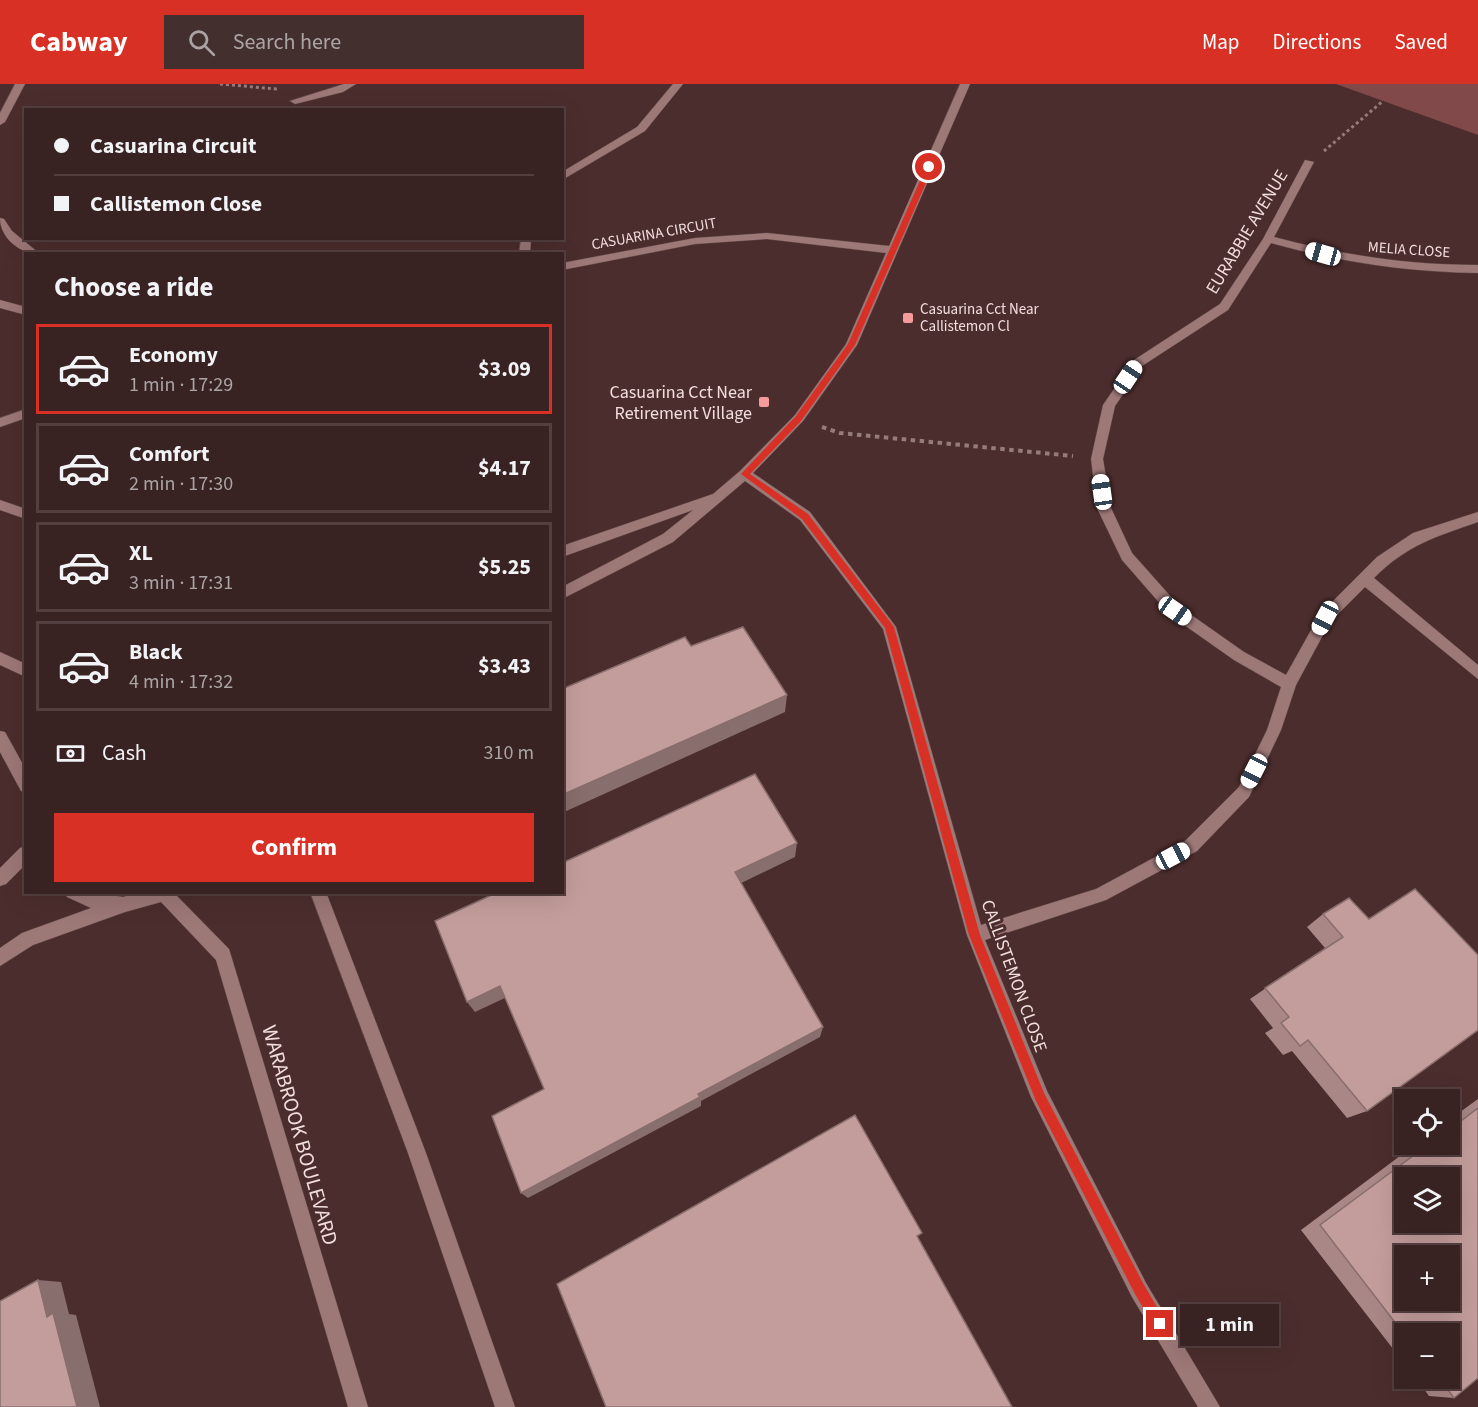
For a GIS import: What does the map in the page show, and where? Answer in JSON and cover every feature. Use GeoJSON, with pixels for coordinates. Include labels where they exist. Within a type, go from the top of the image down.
{"type":"FeatureCollection","features":[{"type":"Feature","properties":{"kind":"street"},"geometry":{"type":"LineString","coordinates":[[0,122],[20,84]]}},
{"type":"Feature","properties":{"kind":"street"},"geometry":{"type":"LineString","coordinates":[[295,101],[340,90],[351,84]]}},
{"type":"Feature","properties":{"kind":"street"},"geometry":{"type":"LineString","coordinates":[[564,176],[641,129],[678,84]]}},
{"type":"Feature","properties":{"kind":"street"},"geometry":{"type":"LineString","coordinates":[[564,593],[668,538],[745,474],[799,418],[851,345],[965,84]]}},
{"type":"Feature","properties":{"kind":"street","name":"EURABBIE AVENUE"},"geometry":{"type":"LineString","coordinates":[[1289,684],[1239,656],[1175,611],[1127,556],[1104,508],[1097,459],[1109,405],[1138,363],[1224,307],[1268,239],[1309,162]]}},
{"type":"Feature","properties":{"kind":"street"},"geometry":{"type":"LineString","coordinates":[[0,220],[8,233],[32,252]]}},
{"type":"Feature","properties":{"kind":"street","name":"CASUARINA CIRCUIT"},"geometry":{"type":"LineString","coordinates":[[564,267],[695,241],[767,236],[894,250]]}},
{"type":"Feature","properties":{"kind":"street","name":"MELIA CLOSE"},"geometry":{"type":"LineString","coordinates":[[1268,239],[1338,258],[1399,267],[1478,268]]}},
{"type":"Feature","properties":{"kind":"street"},"geometry":{"type":"LineString","coordinates":[[0,304],[24,310]]}},
{"type":"Feature","properties":{"kind":"street"},"geometry":{"type":"LineString","coordinates":[[0,423],[24,414]]}},
{"type":"Feature","properties":{"kind":"street","name":"CALLISTEMON CLOSE"},"geometry":{"type":"LineString","coordinates":[[745,474],[805,516],[889,627],[975,935],[1040,1097],[1139,1290],[1210,1407]]}},
{"type":"Feature","properties":{"kind":"street"},"geometry":{"type":"LineString","coordinates":[[564,551],[725,492]]}},
{"type":"Feature","properties":{"kind":"street"},"geometry":{"type":"LineString","coordinates":[[0,505],[24,513]]}},
{"type":"Feature","properties":{"kind":"street"},"geometry":{"type":"LineString","coordinates":[[975,935],[1100,895],[1191,846],[1244,792],[1274,730],[1289,684],[1325,618],[1383,561],[1418,537],[1478,517]]}},
{"type":"Feature","properties":{"kind":"street"},"geometry":{"type":"LineString","coordinates":[[1364,578],[1478,673]]}},
{"type":"Feature","properties":{"kind":"street"},"geometry":{"type":"LineString","coordinates":[[0,658],[24,670]]}},
{"type":"Feature","properties":{"kind":"street"},"geometry":{"type":"LineString","coordinates":[[0,737],[24,782]]}},
{"type":"Feature","properties":{"kind":"street"},"geometry":{"type":"LineString","coordinates":[[0,879],[24,855]]}},
{"type":"Feature","properties":{"kind":"street"},"geometry":{"type":"LineString","coordinates":[[77,894],[92,901],[125,903]]}},
{"type":"Feature","properties":{"kind":"street"},"geometry":{"type":"LineString","coordinates":[[0,958],[28,939],[125,903],[168,894]]}},
{"type":"Feature","properties":{"kind":"street","name":"WARABROOK BOULEVARD"},"geometry":{"type":"LineString","coordinates":[[168,894],[223,955],[358,1407]]}},
{"type":"Feature","properties":{"kind":"street"},"geometry":{"type":"LineString","coordinates":[[319,894],[417,1153],[505,1407]]}},
{"type":"Feature","properties":{"kind":"path"},"geometry":{"type":"LineString","coordinates":[[220,84],[273,87],[295,101]]}},
{"type":"Feature","properties":{"kind":"path"},"geometry":{"type":"LineString","coordinates":[[1309,162],[1347,134],[1383,101]]}},
{"type":"Feature","properties":{"kind":"path"},"geometry":{"type":"LineString","coordinates":[[799,418],[840,433],[1097,459]]}},
{"type":"Feature","properties":{"kind":"shaded area"},"geometry":{"type":"Polygon","coordinates":[[[1336,84],[1478,84],[1478,135],[1336,84]]]}},
{"type":"Feature","properties":{"kind":"building"},"geometry":{"type":"Polygon","coordinates":[[[743,627],[787,695],[564,794],[564,688],[685,637],[691,646],[743,627]]]}},
{"type":"Feature","properties":{"kind":"building"},"geometry":{"type":"Polygon","coordinates":[[[755,774],[797,843],[735,872],[823,1027],[698,1094],[700,1097],[521,1193],[492,1116],[544,1089],[500,986],[467,1002],[435,921],[494,894],[564,894],[564,862],[755,774]]]}},
{"type":"Feature","properties":{"kind":"building"},"geometry":{"type":"Polygon","coordinates":[[[1415,889],[1478,955],[1478,1030],[1397,1089],[1394,1089],[1367,1111],[1308,1040],[1300,1046],[1281,1023],[1289,1017],[1265,988],[1343,937],[1323,914],[1349,898],[1369,919],[1415,889]]]}},
{"type":"Feature","properties":{"kind":"building"},"geometry":{"type":"Polygon","coordinates":[[[1478,1108],[1478,1378],[1454,1398],[1447,1389],[1460,1389],[1460,1323],[1396,1323],[1320,1225],[1394,1170],[1394,1233],[1460,1233],[1460,1167],[1398,1167],[1414,1155],[1460,1155],[1460,1122],[1478,1108]]]}},
{"type":"Feature","properties":{"kind":"building"},"geometry":{"type":"Polygon","coordinates":[[[855,1115],[922,1233],[917,1236],[1012,1407],[606,1407],[557,1284],[855,1115]]]}},
{"type":"Feature","properties":{"kind":"building"},"geometry":{"type":"Polygon","coordinates":[[[38,1280],[47,1317],[53,1313],[77,1407],[0,1407],[0,1301],[38,1280]]]}},
{"type":"Feature","properties":{"kind":"place","name":"Casuarina Cct Near Callistemon Cl"},"geometry":{"type":"Point","coordinates":[908,318]}},
{"type":"Feature","properties":{"kind":"place","name":"Casuarina Cct Near Retirement Village"},"geometry":{"type":"Point","coordinates":[764,402]}},
{"type":"Feature","properties":{"kind":"route"},"geometry":{"type":"LineString","coordinates":[[929,167],[851,345],[799,418],[745,474],[805,516],[889,627],[975,935],[1040,1097],[1139,1290],[1160,1324]]}}]}
